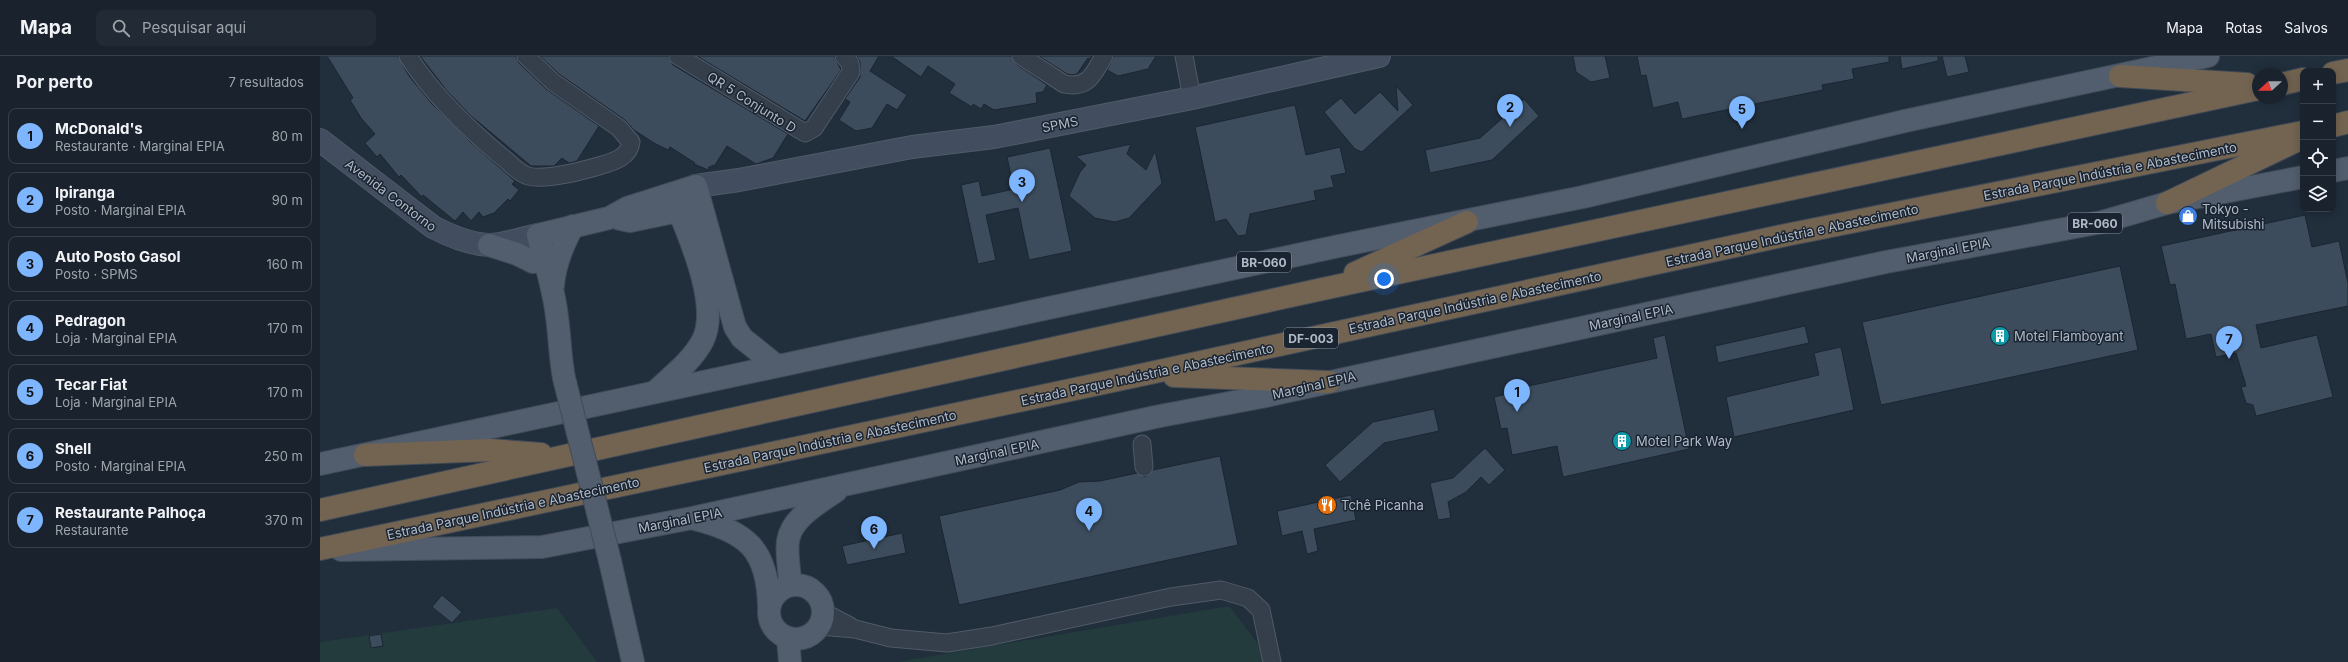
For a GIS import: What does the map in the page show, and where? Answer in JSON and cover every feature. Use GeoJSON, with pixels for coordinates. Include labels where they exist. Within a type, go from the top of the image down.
{"type":"FeatureCollection","features":[{"type":"Feature","properties":{"kind":"highway"},"geometry":{"type":"LineString","coordinates":[[2336,72],[2348,70]]}},
{"type":"Feature","properties":{"kind":"highway"},"geometry":{"type":"LineString","coordinates":[[2120,76],[2252,85]]}},
{"type":"Feature","properties":{"kind":"highway"},"geometry":{"type":"LineString","coordinates":[[2288,83],[2300,80]]}},
{"type":"Feature","properties":{"kind":"highway"},"geometry":{"type":"LineString","coordinates":[[320,510],[1318,290],[2252,90]]}},
{"type":"Feature","properties":{"kind":"highway"},"geometry":{"type":"LineString","coordinates":[[2336,125],[2348,122]]}},
{"type":"Feature","properties":{"kind":"highway","name":"Estrada Parque Indústria e Abastecimento"},"geometry":{"type":"LineString","coordinates":[[320,550],[1141,375],[1786,235],[2300,133]]}},
{"type":"Feature","properties":{"kind":"highway"},"geometry":{"type":"LineString","coordinates":[[2167,203],[2300,139]]}},
{"type":"Feature","properties":{"kind":"highway"},"geometry":{"type":"LineString","coordinates":[[1318,290],[1467,222]]}},
{"type":"Feature","properties":{"kind":"highway"},"geometry":{"type":"LineString","coordinates":[[1141,375],[1329,382]]}},
{"type":"Feature","properties":{"kind":"highway"},"geometry":{"type":"LineString","coordinates":[[365,455],[490,450],[564,456]]}},
{"type":"Feature","properties":{"kind":"main road","name":"BR-060"},"geometry":{"type":"LineString","coordinates":[[320,464],[1339,246],[1467,222],[1582,198],[1905,121],[2208,56]]}},
{"type":"Feature","properties":{"kind":"main road"},"geometry":{"type":"LineString","coordinates":[[2336,170],[2348,168]]}},
{"type":"Feature","properties":{"kind":"main road","name":"Marginal EPIA"},"geometry":{"type":"LineString","coordinates":[[320,550],[542,547],[692,518],[843,486],[1886,262],[2102,222],[2167,203],[2300,178]]}},
{"type":"Feature","properties":{"kind":"main road"},"geometry":{"type":"LineString","coordinates":[[651,217],[675,202],[696,186],[735,327],[742,338],[778,366]]}},
{"type":"Feature","properties":{"kind":"main road"},"geometry":{"type":"LineString","coordinates":[[656,391],[696,352],[708,328],[707,302],[696,254],[675,202]]}},
{"type":"Feature","properties":{"kind":"main road"},"geometry":{"type":"LineString","coordinates":[[538,235],[609,218],[627,208],[675,202],[702,206]]}},
{"type":"Feature","properties":{"kind":"main road"},"geometry":{"type":"LineString","coordinates":[[609,218],[630,221],[651,217],[671,220],[688,233]]}},
{"type":"Feature","properties":{"kind":"main road"},"geometry":{"type":"LineString","coordinates":[[553,290],[554,272],[560,254],[573,226]]}},
{"type":"Feature","properties":{"kind":"main road"},"geometry":{"type":"LineString","coordinates":[[538,235],[533,262],[544,319],[558,352],[610,561],[633,662]]}},
{"type":"Feature","properties":{"kind":"main road"},"geometry":{"type":"LineString","coordinates":[[538,235],[553,290],[557,318],[558,352]]}},
{"type":"Feature","properties":{"kind":"main road"},"geometry":{"type":"LineString","coordinates":[[489,245],[517,254],[533,262]]}},
{"type":"Feature","properties":{"kind":"main road"},"geometry":{"type":"LineString","coordinates":[[790,584],[788,541],[795,524],[806,512],[843,486]]}},
{"type":"Feature","properties":{"kind":"main road"},"geometry":{"type":"LineString","coordinates":[[692,518],[730,530],[747,542],[760,556],[768,580],[768,615],[772,625],[779,633],[788,638],[800,639],[811,635],[821,619],[821,600],[814,590],[803,585],[790,584],[781,588],[769,604]]}},
{"type":"Feature","properties":{"kind":"main road"},"geometry":{"type":"LineString","coordinates":[[788,638],[790,662]]}},
{"type":"Feature","properties":{"kind":"street"},"geometry":{"type":"LineString","coordinates":[[408,56],[430,86],[460,120],[522,174],[539,178],[559,175],[598,166],[625,155],[630,148],[631,142],[619,128],[553,82],[526,56]]}},
{"type":"Feature","properties":{"kind":"street","name":"QR 5 Conjunto D"},"geometry":{"type":"LineString","coordinates":[[678,56],[805,133],[814,128],[851,72],[850,63],[844,56]]}},
{"type":"Feature","properties":{"kind":"street"},"geometry":{"type":"LineString","coordinates":[[1021,56],[1064,84],[1073,86],[1080,85],[1091,78],[1104,56]]}},
{"type":"Feature","properties":{"kind":"street"},"geometry":{"type":"LineString","coordinates":[[1184,56],[1192,98]]}},
{"type":"Feature","properties":{"kind":"street","name":"SPMS"},"geometry":{"type":"LineString","coordinates":[[696,186],[739,180],[912,146],[994,137],[1192,98],[1379,56]]}},
{"type":"Feature","properties":{"kind":"street","name":"Avenida Contorno"},"geometry":{"type":"LineString","coordinates":[[320,140],[433,227],[463,240],[489,245],[538,235]]}},
{"type":"Feature","properties":{"kind":"street","name":"SPMS"},"geometry":{"type":"LineString","coordinates":[[702,206],[739,180]]}},
{"type":"Feature","properties":{"kind":"street"},"geometry":{"type":"LineString","coordinates":[[1142,444],[1144,467]]}},
{"type":"Feature","properties":{"kind":"street"},"geometry":{"type":"LineString","coordinates":[[821,619],[891,638],[947,643],[992,636],[1172,597],[1221,590],[1248,598],[1261,610],[1272,662]]}},
{"type":"Feature","properties":{"kind":"green space"},"geometry":{"type":"Polygon","coordinates":[[[1229,606],[1272,662],[897,662],[1229,606]]]}},
{"type":"Feature","properties":{"kind":"green space"},"geometry":{"type":"Polygon","coordinates":[[[557,608],[597,662],[320,662],[320,642],[557,608]]]}},
{"type":"Feature","properties":{"kind":"building"},"geometry":{"type":"Polygon","coordinates":[[[327,56],[398,56],[409,76],[432,104],[469,141],[515,181],[512,184],[519,190],[510,201],[508,199],[494,213],[483,217],[479,212],[471,221],[463,212],[455,221],[423,195],[422,197],[401,175],[399,177],[380,154],[377,157],[365,143],[375,134],[361,118],[350,100],[353,98],[327,56]]]}},
{"type":"Feature","properties":{"kind":"building"},"geometry":{"type":"Polygon","coordinates":[[[420,56],[516,56],[519,63],[546,89],[599,126],[577,161],[569,163],[562,158],[554,166],[531,166],[470,115],[447,91],[420,56]]]}},
{"type":"Feature","properties":{"kind":"building"},"geometry":{"type":"Polygon","coordinates":[[[540,56],[668,56],[673,65],[788,134],[773,158],[756,164],[727,146],[715,165],[709,167],[708,170],[694,164],[695,163],[670,147],[668,150],[634,130],[625,120],[559,74],[540,56]]]}},
{"type":"Feature","properties":{"kind":"building"},"geometry":{"type":"Polygon","coordinates":[[[697,56],[834,56],[841,70],[805,121],[697,56]]]}},
{"type":"Feature","properties":{"kind":"building"},"geometry":{"type":"Polygon","coordinates":[[[857,56],[879,56],[870,71],[907,95],[897,110],[887,104],[872,128],[856,131],[839,120],[850,102],[845,99],[860,77],[860,62],[857,56]]]}},
{"type":"Feature","properties":{"kind":"building"},"geometry":{"type":"Polygon","coordinates":[[[891,56],[1011,56],[1016,64],[1047,85],[1043,92],[1036,93],[1037,103],[994,110],[984,104],[981,109],[973,104],[972,107],[949,93],[955,84],[928,66],[921,77],[891,56]]]}},
{"type":"Feature","properties":{"kind":"building"},"geometry":{"type":"Polygon","coordinates":[[[1039,56],[1092,56],[1090,59],[1088,58],[1077,74],[1072,75],[1067,74],[1039,56]]]}},
{"type":"Feature","properties":{"kind":"building"},"geometry":{"type":"Polygon","coordinates":[[[1114,56],[1156,56],[1148,69],[1118,76],[1107,70],[1114,56]]]}},
{"type":"Feature","properties":{"kind":"building"},"geometry":{"type":"Polygon","coordinates":[[[1573,56],[1605,56],[1610,78],[1591,82],[1576,72],[1573,56]]]}},
{"type":"Feature","properties":{"kind":"building"},"geometry":{"type":"Polygon","coordinates":[[[1637,56],[1889,56],[1889,62],[1852,69],[1854,79],[1822,85],[1823,90],[1682,119],[1678,102],[1653,108],[1646,75],[1641,76],[1637,56]]]}},
{"type":"Feature","properties":{"kind":"building"},"geometry":{"type":"Polygon","coordinates":[[[1900,56],[1938,56],[1938,61],[1902,69],[1900,56]]]}},
{"type":"Feature","properties":{"kind":"building"},"geometry":{"type":"Polygon","coordinates":[[[1942,56],[1965,56],[1969,72],[1947,77],[1942,56]]]}},
{"type":"Feature","properties":{"kind":"building"},"geometry":{"type":"Polygon","coordinates":[[[1396,86],[1413,105],[1362,152],[1355,149],[1324,112],[1341,98],[1355,114],[1380,92],[1398,111],[1396,86]]]}},
{"type":"Feature","properties":{"kind":"building"},"geometry":{"type":"Polygon","coordinates":[[[1524,99],[1539,116],[1492,160],[1430,173],[1425,150],[1480,138],[1524,99]]]}},
{"type":"Feature","properties":{"kind":"building"},"geometry":{"type":"Polygon","coordinates":[[[1295,105],[1306,155],[1340,147],[1346,173],[1331,176],[1334,187],[1314,191],[1316,200],[1250,214],[1246,235],[1238,236],[1226,219],[1215,222],[1195,127],[1295,105]]]}},
{"type":"Feature","properties":{"kind":"building"},"geometry":{"type":"Polygon","coordinates":[[[1131,144],[1127,154],[1146,170],[1155,151],[1162,183],[1129,218],[1115,222],[1095,218],[1069,196],[1080,172],[1086,165],[1076,156],[1131,144]]]}},
{"type":"Feature","properties":{"kind":"building"},"geometry":{"type":"Polygon","coordinates":[[[1050,148],[1072,251],[1029,260],[1018,208],[986,215],[996,260],[978,264],[961,185],[979,181],[982,196],[1014,189],[1007,157],[1050,148]]]}},
{"type":"Feature","properties":{"kind":"building"},"geometry":{"type":"Polygon","coordinates":[[[2305,215],[2312,247],[2339,241],[2348,283],[2348,306],[2256,325],[2261,348],[2317,335],[2333,397],[2256,416],[2253,405],[2246,403],[2241,387],[2246,386],[2236,353],[2216,357],[2211,334],[2186,339],[2175,284],[2170,285],[2161,246],[2305,215]]]}},
{"type":"Feature","properties":{"kind":"building","name":"Motel Flamboyant"},"geometry":{"type":"Polygon","coordinates":[[[2120,266],[2138,350],[1881,405],[1862,322],[2120,266]]]}},
{"type":"Feature","properties":{"kind":"building"},"geometry":{"type":"Polygon","coordinates":[[[1805,326],[1809,343],[1718,363],[1715,346],[1805,326]]]}},
{"type":"Feature","properties":{"kind":"building"},"geometry":{"type":"Polygon","coordinates":[[[1665,335],[1689,449],[1563,477],[1557,446],[1512,455],[1507,428],[1501,429],[1494,397],[1511,393],[1509,382],[1523,379],[1524,387],[1657,358],[1653,338],[1665,335]]]}},
{"type":"Feature","properties":{"kind":"building"},"geometry":{"type":"Polygon","coordinates":[[[1841,347],[1854,410],[1734,437],[1726,397],[1819,375],[1814,353],[1841,347]]]}},
{"type":"Feature","properties":{"kind":"building"},"geometry":{"type":"Polygon","coordinates":[[[1434,409],[1439,431],[1384,443],[1340,482],[1325,465],[1373,422],[1434,409]]]}},
{"type":"Feature","properties":{"kind":"building"},"geometry":{"type":"Polygon","coordinates":[[[1485,448],[1505,470],[1489,485],[1481,477],[1466,492],[1448,502],[1451,518],[1438,520],[1430,483],[1453,478],[1485,448]]]}},
{"type":"Feature","properties":{"kind":"building"},"geometry":{"type":"Polygon","coordinates":[[[1220,456],[1238,545],[959,605],[939,516],[1060,490],[1079,482],[1100,481],[1137,473],[1145,477],[1153,470],[1220,456]]]}},
{"type":"Feature","properties":{"kind":"building"},"geometry":{"type":"Polygon","coordinates":[[[1351,495],[1356,520],[1314,529],[1318,551],[1307,554],[1302,531],[1282,536],[1277,511],[1351,495]]]}},
{"type":"Feature","properties":{"kind":"building"},"geometry":{"type":"Polygon","coordinates":[[[902,533],[906,553],[847,565],[842,546],[902,533]]]}},
{"type":"Feature","properties":{"kind":"building"},"geometry":{"type":"Polygon","coordinates":[[[442,595],[462,612],[452,623],[432,607],[442,595]]]}},
{"type":"Feature","properties":{"kind":"building"},"geometry":{"type":"Polygon","coordinates":[[[381,634],[383,646],[371,648],[369,636],[381,634]]]}},
{"type":"Feature","properties":{"kind":"place","name":"Ipiranga"},"geometry":{"type":"Point","coordinates":[1510,127]}},
{"type":"Feature","properties":{"kind":"place","name":"Tecar Fiat"},"geometry":{"type":"Point","coordinates":[1742,129]}},
{"type":"Feature","properties":{"kind":"place","name":"Auto Posto Gasol"},"geometry":{"type":"Point","coordinates":[1022,202]}},
{"type":"Feature","properties":{"kind":"place","name":"Tokyo - Mitsubishi"},"geometry":{"type":"Point","coordinates":[2188,216]}},
{"type":"Feature","properties":{"kind":"place","name":"Motel Flamboyant"},"geometry":{"type":"Point","coordinates":[2000,336]}},
{"type":"Feature","properties":{"kind":"place","name":"Restaurante Palhoça"},"geometry":{"type":"Point","coordinates":[2229,359]}},
{"type":"Feature","properties":{"kind":"place","name":"McDonald's"},"geometry":{"type":"Point","coordinates":[1517,412]}},
{"type":"Feature","properties":{"kind":"place","name":"Motel Park Way"},"geometry":{"type":"Point","coordinates":[1622,441]}},
{"type":"Feature","properties":{"kind":"place","name":"Tchê Picanha"},"geometry":{"type":"Point","coordinates":[1327,505]}},
{"type":"Feature","properties":{"kind":"place","name":"Pedragon"},"geometry":{"type":"Point","coordinates":[1089,531]}},
{"type":"Feature","properties":{"kind":"place","name":"Shell"},"geometry":{"type":"Point","coordinates":[874,549]}}]}
